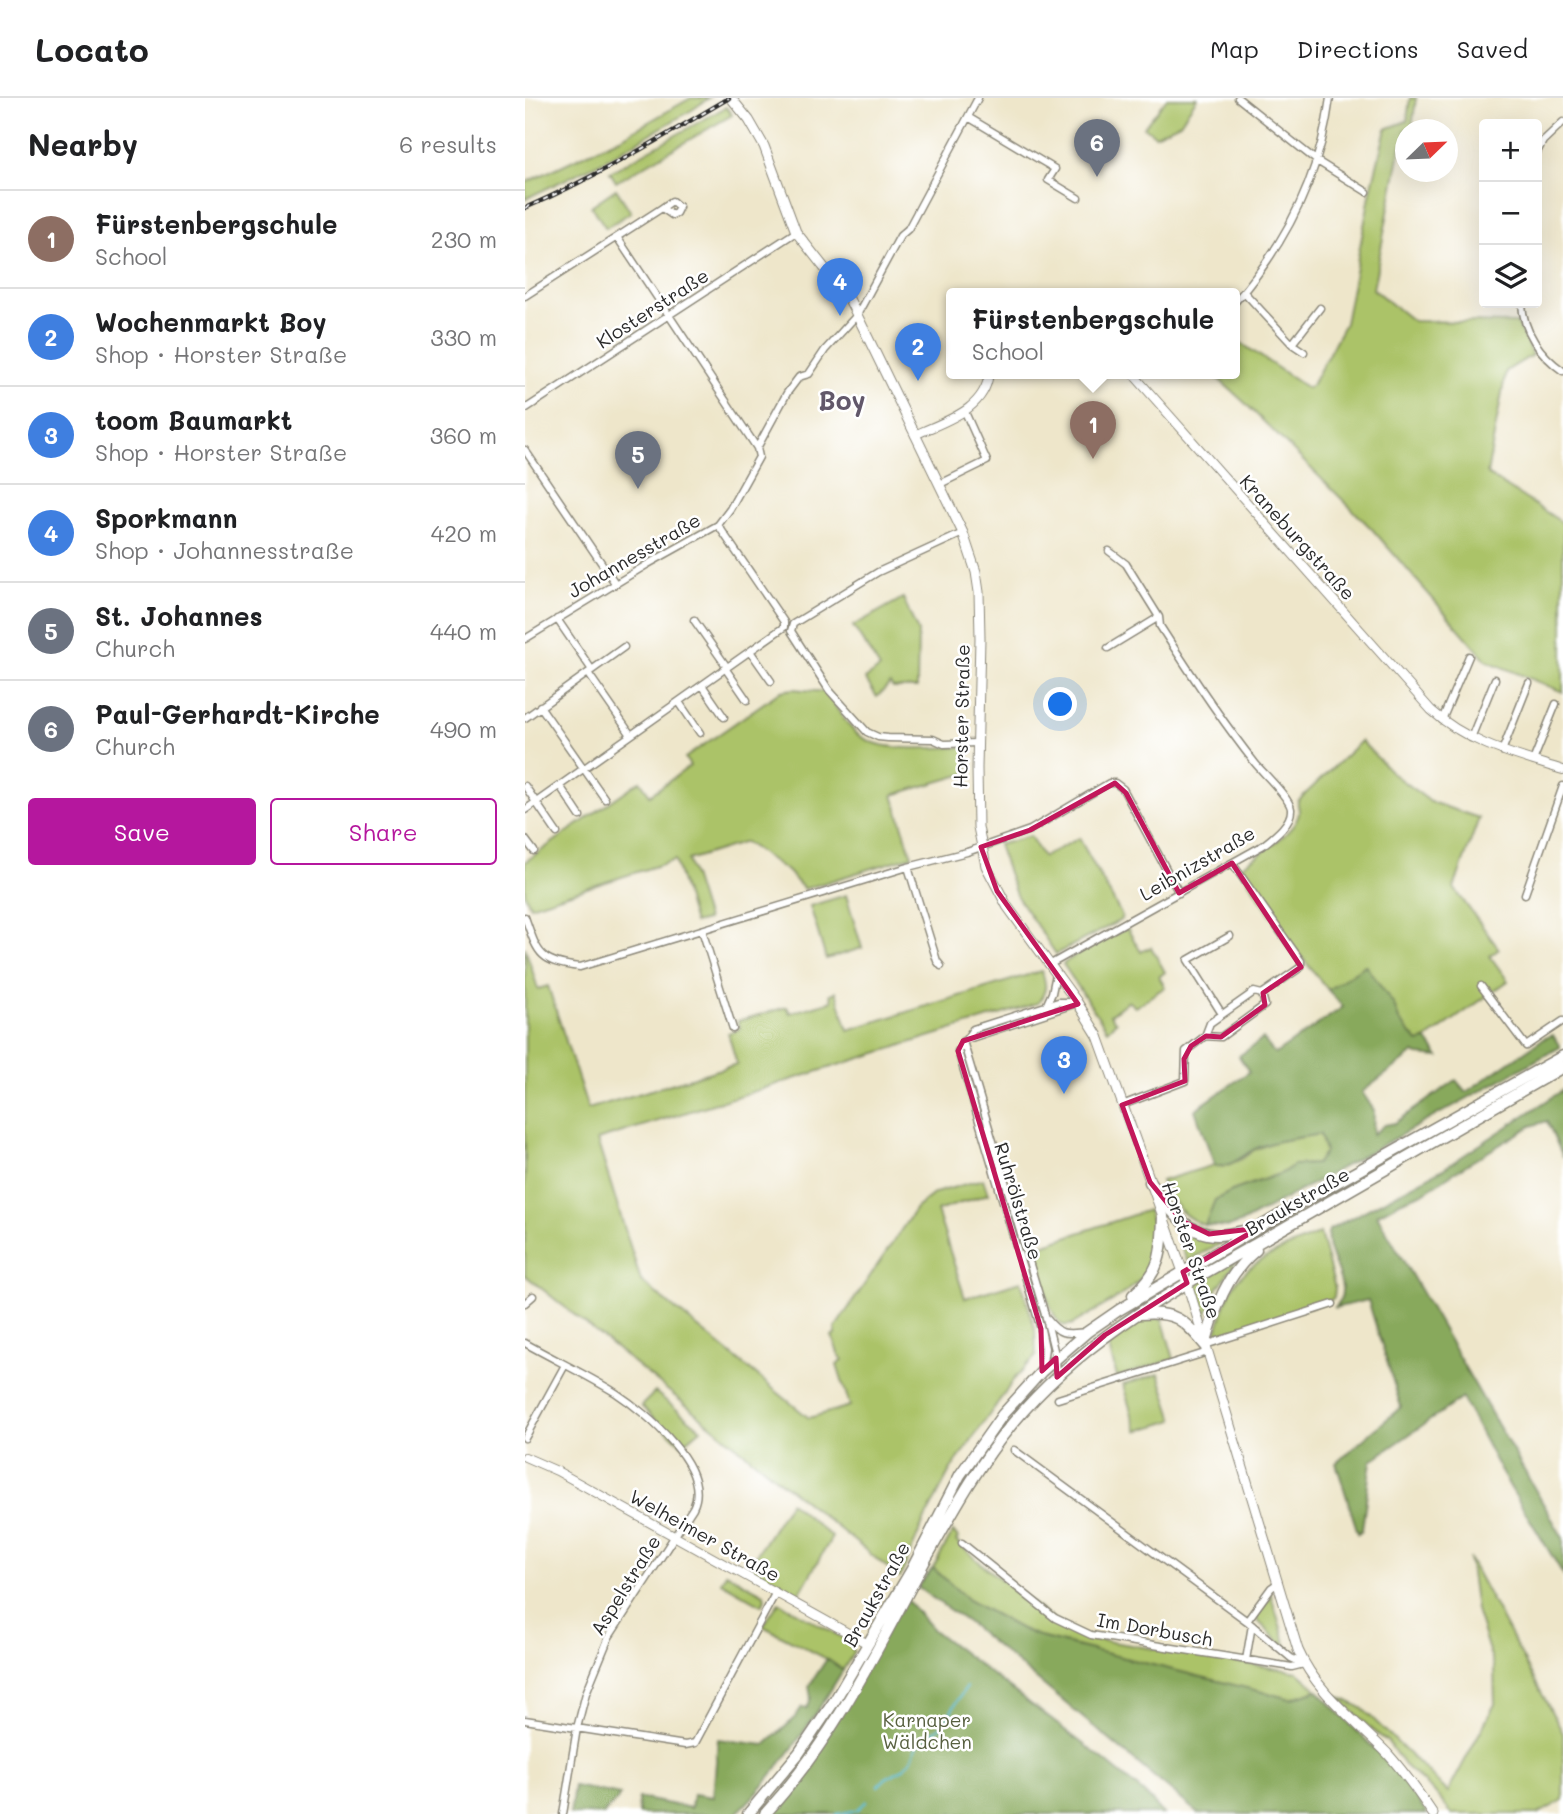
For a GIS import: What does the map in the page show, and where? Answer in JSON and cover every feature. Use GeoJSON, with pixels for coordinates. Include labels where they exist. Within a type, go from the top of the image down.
{"type":"FeatureCollection","features":[{"type":"Feature","properties":{"kind":"main road","name":"Horster Straße"},"geometry":{"type":"LineString","coordinates":[[733,100],[764,146],[796,232],[849,299],[857,314],[963,533],[972,558],[979,592],[977,789],[981,847],[997,891],[1077,1002],[1098,1036],[1185,1277],[1304,1664],[1321,1688],[1395,1762],[1433,1814]]}},
{"type":"Feature","properties":{"kind":"main road","name":"Braukstraße"},"geometry":{"type":"LineString","coordinates":[[765,1814],[811,1758],[843,1708],[975,1475],[1012,1424],[1057,1377],[1105,1335],[1259,1228],[1563,1056]]}},
{"type":"Feature","properties":{"kind":"main road","name":"Braukstraße"},"geometry":{"type":"LineString","coordinates":[[748,1814],[799,1753],[835,1700],[912,1569],[960,1475],[1003,1414],[1056,1358],[1119,1310],[1277,1232],[1563,1067]]}},
{"type":"Feature","properties":{"kind":"main road"},"geometry":{"type":"LineString","coordinates":[[1150,1182],[1169,1209],[1190,1227],[1219,1235],[1259,1228]]}},
{"type":"Feature","properties":{"kind":"main road"},"geometry":{"type":"LineString","coordinates":[[1119,1310],[1151,1277],[1159,1262],[1163,1243],[1163,1216]]}},
{"type":"Feature","properties":{"kind":"main road"},"geometry":{"type":"LineString","coordinates":[[1207,1348],[1215,1307],[1228,1282],[1245,1260],[1277,1232]]}},
{"type":"Feature","properties":{"kind":"main road"},"geometry":{"type":"LineString","coordinates":[[1135,1315],[1159,1312],[1179,1318],[1207,1348]]}},
{"type":"Feature","properties":{"kind":"street","name":"Johannesstraße"},"geometry":{"type":"LineString","coordinates":[[525,639],[615,583],[717,525],[730,509],[759,457],[757,448],[787,393],[799,377],[809,374],[825,350],[857,314],[900,236],[908,229],[926,197],[978,98]]}},
{"type":"Feature","properties":{"kind":"street"},"geometry":{"type":"LineString","coordinates":[[1238,98],[1317,161],[1367,192]]}},
{"type":"Feature","properties":{"kind":"street"},"geometry":{"type":"LineString","coordinates":[[1240,296],[1276,249],[1305,193],[1317,161],[1331,98]]}},
{"type":"Feature","properties":{"kind":"street"},"geometry":{"type":"LineString","coordinates":[[968,117],[1055,169],[1048,180],[1078,198]]}},
{"type":"Feature","properties":{"kind":"street"},"geometry":{"type":"LineString","coordinates":[[1542,143],[1563,122]]}},
{"type":"Feature","properties":{"kind":"street"},"geometry":{"type":"LineString","coordinates":[[525,296],[662,208]]}},
{"type":"Feature","properties":{"kind":"street","name":"Klosterstraße"},"geometry":{"type":"LineString","coordinates":[[525,409],[796,232]]}},
{"type":"Feature","properties":{"kind":"street"},"geometry":{"type":"LineString","coordinates":[[618,237],[757,448]]}},
{"type":"Feature","properties":{"kind":"street"},"geometry":{"type":"LineString","coordinates":[[1244,292],[1292,344],[1304,352]]}},
{"type":"Feature","properties":{"kind":"street"},"geometry":{"type":"LineString","coordinates":[[1292,344],[1320,308]]}},
{"type":"Feature","properties":{"kind":"street"},"geometry":{"type":"LineString","coordinates":[[1523,308],[1531,338],[1547,358],[1563,371]]}},
{"type":"Feature","properties":{"kind":"street"},"geometry":{"type":"LineString","coordinates":[[915,435],[965,412],[985,390],[988,379]]}},
{"type":"Feature","properties":{"kind":"street","name":"Kraneburgstraße"},"geometry":{"type":"LineString","coordinates":[[1137,379],[1404,680],[1443,720],[1471,738],[1502,751],[1563,770]]}},
{"type":"Feature","properties":{"kind":"street"},"geometry":{"type":"LineString","coordinates":[[940,484],[986,461],[965,412]]}},
{"type":"Feature","properties":{"kind":"street"},"geometry":{"type":"LineString","coordinates":[[525,450],[615,583]]}},
{"type":"Feature","properties":{"kind":"street"},"geometry":{"type":"LineString","coordinates":[[525,810],[783,629],[785,624],[717,525]]}},
{"type":"Feature","properties":{"kind":"street"},"geometry":{"type":"LineString","coordinates":[[963,533],[878,572],[793,624],[791,631],[807,655],[809,663],[829,690],[867,732],[878,737],[933,739],[944,744],[977,743]]}},
{"type":"Feature","properties":{"kind":"street","name":"Leibnizstraße"},"geometry":{"type":"LineString","coordinates":[[1049,965],[1262,846],[1288,820],[1291,810],[1289,802],[1204,696],[1160,625],[1160,617],[1126,564],[1109,551]]}},
{"type":"Feature","properties":{"kind":"street"},"geometry":{"type":"LineString","coordinates":[[1108,648],[1160,617]]}},
{"type":"Feature","properties":{"kind":"street"},"geometry":{"type":"LineString","coordinates":[[557,619],[631,735]]}},
{"type":"Feature","properties":{"kind":"street"},"geometry":{"type":"LineString","coordinates":[[694,620],[747,700]]}},
{"type":"Feature","properties":{"kind":"street"},"geometry":{"type":"LineString","coordinates":[[525,718],[624,647]]}},
{"type":"Feature","properties":{"kind":"street"},"geometry":{"type":"LineString","coordinates":[[750,651],[771,681]]}},
{"type":"Feature","properties":{"kind":"street"},"geometry":{"type":"LineString","coordinates":[[1443,720],[1469,656]]}},
{"type":"Feature","properties":{"kind":"street"},"geometry":{"type":"LineString","coordinates":[[1471,738],[1495,679]]}},
{"type":"Feature","properties":{"kind":"street"},"geometry":{"type":"LineString","coordinates":[[1502,751],[1529,683]]}},
{"type":"Feature","properties":{"kind":"street"},"geometry":{"type":"LineString","coordinates":[[702,685],[724,717]]}},
{"type":"Feature","properties":{"kind":"street"},"geometry":{"type":"LineString","coordinates":[[679,702],[700,733]]}},
{"type":"Feature","properties":{"kind":"street"},"geometry":{"type":"LineString","coordinates":[[1533,761],[1556,704]]}},
{"type":"Feature","properties":{"kind":"street"},"geometry":{"type":"LineString","coordinates":[[540,706],[605,799]]}},
{"type":"Feature","properties":{"kind":"street"},"geometry":{"type":"LineString","coordinates":[[525,917],[536,948],[553,964],[580,967],[981,847],[1030,830],[1103,785],[1115,783],[1123,789],[1179,893]]}},
{"type":"Feature","properties":{"kind":"street"},"geometry":{"type":"LineString","coordinates":[[525,786],[557,833]]}},
{"type":"Feature","properties":{"kind":"street"},"geometry":{"type":"LineString","coordinates":[[560,786],[580,816]]}},
{"type":"Feature","properties":{"kind":"street"},"geometry":{"type":"LineString","coordinates":[[1525,894],[1563,786]]}},
{"type":"Feature","properties":{"kind":"street"},"geometry":{"type":"LineString","coordinates":[[525,839],[534,851]]}},
{"type":"Feature","properties":{"kind":"street"},"geometry":{"type":"LineString","coordinates":[[1232,863],[1301,961],[1301,967],[1262,994]]}},
{"type":"Feature","properties":{"kind":"street"},"geometry":{"type":"LineString","coordinates":[[908,867],[937,961],[941,966]]}},
{"type":"Feature","properties":{"kind":"street"},"geometry":{"type":"LineString","coordinates":[[702,930],[733,1029]]}},
{"type":"Feature","properties":{"kind":"street"},"geometry":{"type":"LineString","coordinates":[[1222,1014],[1188,960],[1230,936]]}},
{"type":"Feature","properties":{"kind":"street"},"geometry":{"type":"LineString","coordinates":[[1046,1006],[1056,974]]}},
{"type":"Feature","properties":{"kind":"street"},"geometry":{"type":"LineString","coordinates":[[1481,986],[1526,1046],[1563,1021]]}},
{"type":"Feature","properties":{"kind":"street"},"geometry":{"type":"LineString","coordinates":[[1122,1105],[1185,1081],[1186,1051],[1205,1037],[1210,1023],[1254,992],[1262,994]]}},
{"type":"Feature","properties":{"kind":"street"},"geometry":{"type":"LineString","coordinates":[[1205,1037],[1221,1037],[1265,1006],[1262,994]]}},
{"type":"Feature","properties":{"kind":"street"},"geometry":{"type":"LineString","coordinates":[[963,1041],[973,1029],[1058,1002],[1077,1002]]}},
{"type":"Feature","properties":{"kind":"street"},"geometry":{"type":"LineString","coordinates":[[963,1041],[1077,1002]]}},
{"type":"Feature","properties":{"kind":"street","name":"Ruhrölstraße"},"geometry":{"type":"LineString","coordinates":[[963,1041],[1046,1318]]}},
{"type":"Feature","properties":{"kind":"street","name":"Ruhrölstraße"},"geometry":{"type":"LineString","coordinates":[[963,1041],[958,1051],[1041,1329],[1045,1348],[1042,1371]]}},
{"type":"Feature","properties":{"kind":"street"},"geometry":{"type":"LineString","coordinates":[[525,1303],[533,1296]]}},
{"type":"Feature","properties":{"kind":"street","name":"Horster Straße"},"geometry":{"type":"LineString","coordinates":[[1207,1348],[1333,1304]]}},
{"type":"Feature","properties":{"kind":"street"},"geometry":{"type":"LineString","coordinates":[[1046,1318],[1055,1330],[1063,1334],[1087,1332]]}},
{"type":"Feature","properties":{"kind":"street"},"geometry":{"type":"LineString","coordinates":[[1046,1318],[1056,1358],[1057,1377]]}},
{"type":"Feature","properties":{"kind":"street","name":"Aspelstraße"},"geometry":{"type":"LineString","coordinates":[[525,1343],[617,1394],[644,1414],[687,1461],[695,1479],[697,1497],[693,1508],[609,1637],[586,1693],[577,1728],[563,1814]]}},
{"type":"Feature","properties":{"kind":"street"},"geometry":{"type":"LineString","coordinates":[[1058,1399],[1207,1348]]}},
{"type":"Feature","properties":{"kind":"street"},"geometry":{"type":"LineString","coordinates":[[525,1438],[565,1365]]}},
{"type":"Feature","properties":{"kind":"street"},"geometry":{"type":"LineString","coordinates":[[1014,1450],[1249,1623],[1291,1658],[1304,1664]]}},
{"type":"Feature","properties":{"kind":"street","name":"Welheimer Straße"},"geometry":{"type":"LineString","coordinates":[[525,1457],[557,1471],[675,1535],[869,1644]]}},
{"type":"Feature","properties":{"kind":"street","name":"Im Dorbusch"},"geometry":{"type":"LineString","coordinates":[[962,1543],[1055,1618],[1091,1635],[1293,1667],[1304,1664]]}},
{"type":"Feature","properties":{"kind":"street"},"geometry":{"type":"LineString","coordinates":[[1246,1660],[1249,1623],[1271,1588],[1278,1583]]}},
{"type":"Feature","properties":{"kind":"street"},"geometry":{"type":"LineString","coordinates":[[525,1720],[685,1745],[695,1743],[776,1592]]}},
{"type":"Feature","properties":{"kind":"highlighted area"},"geometry":{"type":"Polygon","coordinates":[[[1115,783],[1126,793],[1179,893],[1232,863],[1301,967],[1263,993],[1265,1005],[1221,1037],[1206,1036],[1191,1046],[1184,1059],[1185,1081],[1122,1105],[1150,1182],[1182,1221],[1209,1234],[1259,1228],[1183,1272],[1187,1283],[1105,1335],[1057,1377],[1056,1358],[1042,1371],[1041,1329],[958,1051],[963,1041],[1078,1004],[997,891],[981,847],[1030,830],[1115,783]]]}},
{"type":"Feature","properties":{"kind":"green space"},"geometry":{"type":"Polygon","coordinates":[[[691,98],[709,98],[603,161],[525,199],[525,183],[622,137],[691,98]]]}},
{"type":"Feature","properties":{"kind":"green space"},"geometry":{"type":"Polygon","coordinates":[[[1167,98],[1197,98],[1180,123],[1155,135],[1144,127],[1167,98]]]}},
{"type":"Feature","properties":{"kind":"green space"},"geometry":{"type":"Polygon","coordinates":[[[1410,98],[1416,98],[1413,119],[1407,119],[1410,98]]]}},
{"type":"Feature","properties":{"kind":"green space"},"geometry":{"type":"Polygon","coordinates":[[[726,107],[732,115],[616,182],[610,172],[726,107]]]}},
{"type":"Feature","properties":{"kind":"green space"},"geometry":{"type":"Polygon","coordinates":[[[1395,126],[1395,177],[1373,289],[1413,321],[1517,323],[1532,355],[1506,371],[1487,474],[1563,523],[1563,692],[1487,661],[1372,529],[1219,379],[1240,379],[1240,342],[1307,388],[1312,385],[1345,323],[1386,129],[1395,126]]]}},
{"type":"Feature","properties":{"kind":"green space"},"geometry":{"type":"Polygon","coordinates":[[[616,189],[631,212],[606,228],[591,206],[616,189]]]}},
{"type":"Feature","properties":{"kind":"green space"},"geometry":{"type":"Polygon","coordinates":[[[903,598],[918,632],[917,688],[893,688],[890,684],[877,697],[865,679],[880,668],[853,626],[903,598]]]}},
{"type":"Feature","properties":{"kind":"green space"},"geometry":{"type":"Polygon","coordinates":[[[793,689],[825,692],[855,732],[878,744],[907,748],[965,747],[968,750],[968,773],[893,795],[912,856],[804,889],[787,871],[745,842],[688,860],[707,920],[694,923],[675,860],[530,906],[525,894],[525,862],[640,781],[650,795],[690,766],[685,758],[781,691],[793,689]]]}},
{"type":"Feature","properties":{"kind":"green space"},"geometry":{"type":"Polygon","coordinates":[[[1361,741],[1393,774],[1431,802],[1479,818],[1454,888],[1499,949],[1490,956],[1508,981],[1425,1040],[1418,1042],[1399,1020],[1394,1005],[1365,965],[1328,990],[1287,939],[1241,869],[1293,826],[1299,811],[1298,801],[1361,741]]]}},
{"type":"Feature","properties":{"kind":"green space"},"geometry":{"type":"Polygon","coordinates":[[[1030,836],[1043,857],[1079,838],[1122,916],[1121,920],[1056,954],[1016,895],[998,845],[1030,836]]]}},
{"type":"Feature","properties":{"kind":"green space"},"geometry":{"type":"Polygon","coordinates":[[[846,895],[862,948],[826,959],[810,906],[846,895]]]}},
{"type":"Feature","properties":{"kind":"green space"},"geometry":{"type":"Polygon","coordinates":[[[1127,928],[1141,952],[1151,947],[1165,972],[1159,977],[1165,987],[1135,1007],[1128,1001],[1110,1015],[1116,1022],[1107,1030],[1063,964],[1127,928]]]}},
{"type":"Feature","properties":{"kind":"green space"},"geometry":{"type":"Polygon","coordinates":[[[525,947],[538,989],[548,986],[588,1109],[737,1064],[728,1033],[740,1029],[738,1021],[787,1007],[790,1013],[832,1001],[830,994],[836,992],[848,1030],[1041,971],[1045,987],[1038,1003],[597,1140],[641,1281],[809,1418],[850,1406],[837,1365],[843,1360],[832,1336],[836,1335],[835,1328],[916,1208],[935,1193],[983,1179],[988,1194],[937,1211],[965,1298],[1021,1281],[1035,1329],[1036,1356],[1016,1377],[951,1469],[923,1523],[900,1578],[525,1275],[525,947]]]}},
{"type":"Feature","properties":{"kind":"green space"},"geometry":{"type":"Polygon","coordinates":[[[1365,965],[1394,1005],[1399,1020],[1418,1042],[1427,1040],[1439,1057],[1414,1053],[1362,1092],[1374,1110],[1373,1134],[1385,1125],[1395,1123],[1456,1080],[1466,1092],[1543,1039],[1553,1035],[1560,1047],[1243,1222],[1229,1227],[1205,1225],[1215,1200],[1282,1173],[1294,1165],[1316,1164],[1325,1152],[1320,1134],[1270,1143],[1231,1163],[1215,1166],[1195,1110],[1249,1072],[1239,1056],[1263,1039],[1275,1054],[1343,1007],[1328,990],[1365,965]]]}},
{"type":"Feature","properties":{"kind":"green space"},"geometry":{"type":"Polygon","coordinates":[[[1563,1090],[1563,1157],[1547,1121],[1531,1126],[1421,1194],[1377,1215],[1563,1538],[1563,1574],[1501,1472],[1462,1398],[1371,1461],[1362,1530],[1358,1533],[1336,1463],[1401,1407],[1368,1300],[1334,1308],[1340,1300],[1342,1290],[1329,1250],[1329,1230],[1443,1169],[1563,1090]]]}},
{"type":"Feature","properties":{"kind":"green space"},"geometry":{"type":"Polygon","coordinates":[[[1320,1134],[1325,1152],[1317,1164],[1294,1165],[1282,1173],[1215,1200],[1205,1225],[1179,1208],[1161,1181],[1214,1165],[1223,1167],[1274,1142],[1320,1134]]]}},
{"type":"Feature","properties":{"kind":"green space"},"geometry":{"type":"Polygon","coordinates":[[[1148,1210],[1155,1232],[1156,1249],[1151,1264],[1142,1277],[1116,1299],[1073,1324],[1061,1324],[1048,1301],[1033,1248],[1148,1210]]]}},
{"type":"Feature","properties":{"kind":"green space"},"geometry":{"type":"Polygon","coordinates":[[[1173,1218],[1228,1240],[1187,1261],[1171,1220],[1173,1218]]]}},
{"type":"Feature","properties":{"kind":"green space"},"geometry":{"type":"Polygon","coordinates":[[[1320,1233],[1335,1288],[1334,1297],[1218,1336],[1216,1333],[1229,1294],[1244,1273],[1275,1253],[1320,1233]]]}},
{"type":"Feature","properties":{"kind":"green space"},"geometry":{"type":"Polygon","coordinates":[[[1237,1260],[1217,1289],[1205,1318],[1196,1283],[1237,1260]]]}},
{"type":"Feature","properties":{"kind":"green space"},"geometry":{"type":"Polygon","coordinates":[[[1162,1318],[1174,1359],[1117,1377],[1107,1341],[1144,1319],[1162,1318]]]}},
{"type":"Feature","properties":{"kind":"green space"},"geometry":{"type":"Polygon","coordinates":[[[1159,1374],[1174,1420],[1137,1431],[1123,1385],[1159,1374]]]}},
{"type":"Feature","properties":{"kind":"green space"},"geometry":{"type":"Polygon","coordinates":[[[655,1392],[701,1429],[682,1445],[641,1406],[655,1392]]]}},
{"type":"Feature","properties":{"kind":"green space"},"geometry":{"type":"Polygon","coordinates":[[[790,1502],[832,1537],[798,1596],[748,1568],[790,1502]]]}},
{"type":"Feature","properties":{"kind":"green space"},"geometry":{"type":"Polygon","coordinates":[[[953,1532],[958,1538],[956,1541],[992,1573],[1052,1618],[1081,1635],[1298,1672],[1317,1690],[1291,1699],[1043,1638],[1021,1629],[968,1600],[933,1568],[953,1532]]]}},
{"type":"Feature","properties":{"kind":"green space"},"geometry":{"type":"Polygon","coordinates":[[[1469,1558],[1563,1733],[1563,1800],[1538,1814],[1452,1814],[1433,1791],[1404,1765],[1388,1742],[1336,1695],[1362,1708],[1448,1792],[1495,1704],[1494,1667],[1476,1610],[1469,1558]]]}},
{"type":"Feature","properties":{"kind":"green space"},"geometry":{"type":"Polygon","coordinates":[[[933,1568],[968,1600],[1043,1638],[1291,1699],[1317,1690],[1396,1771],[1427,1814],[1199,1814],[970,1624],[917,1587],[933,1568]]]}},
{"type":"Feature","properties":{"kind":"green space"},"geometry":{"type":"Polygon","coordinates":[[[726,1573],[764,1594],[762,1605],[721,1582],[726,1573]]]}},
{"type":"Feature","properties":{"kind":"green space"},"geometry":{"type":"Polygon","coordinates":[[[1270,1592],[1288,1651],[1256,1617],[1270,1592]]]}},
{"type":"Feature","properties":{"kind":"green space","name":"Karnaper Wäldchen"},"geometry":{"type":"Polygon","coordinates":[[[905,1598],[933,1630],[1090,1749],[1144,1793],[1164,1814],[766,1814],[813,1757],[905,1598]]]}},
{"type":"Feature","properties":{"kind":"green space"},"geometry":{"type":"Polygon","coordinates":[[[779,1602],[848,1641],[854,1652],[843,1670],[763,1626],[779,1602]]]}},
{"type":"Feature","properties":{"kind":"green space"},"geometry":{"type":"Polygon","coordinates":[[[827,1659],[843,1670],[781,1764],[736,1814],[639,1814],[638,1798],[691,1808],[693,1794],[713,1797],[718,1739],[765,1745],[794,1719],[802,1707],[807,1708],[811,1698],[809,1686],[827,1659]]]}},
{"type":"Feature","properties":{"kind":"green space"},"geometry":{"type":"Polygon","coordinates":[[[574,1786],[620,1795],[603,1814],[570,1814],[574,1786]]]}},
{"type":"Feature","properties":{"kind":"waterway"},"geometry":{"type":"LineString","coordinates":[[878,1786],[886,1778],[903,1769],[911,1760],[919,1742],[942,1726],[966,1687]]}},
{"type":"Feature","properties":{"kind":"waterway"},"geometry":{"type":"LineString","coordinates":[[837,1814],[857,1810],[867,1801]]}},
{"type":"Feature","properties":{"kind":"railway"},"geometry":{"type":"LineString","coordinates":[[525,208],[603,170],[729,98]]}},
{"type":"Feature","properties":{"kind":"place","name":"Paul-Gerhardt-Kirche"},"geometry":{"type":"Point","coordinates":[1097,177]}},
{"type":"Feature","properties":{"kind":"place","name":"Sporkmann"},"geometry":{"type":"Point","coordinates":[840,316]}},
{"type":"Feature","properties":{"kind":"place","name":"Wochenmarkt Boy"},"geometry":{"type":"Point","coordinates":[918,381]}},
{"type":"Feature","properties":{"kind":"place","name":"Fürstenbergschule"},"geometry":{"type":"Point","coordinates":[1093,459]}},
{"type":"Feature","properties":{"kind":"place","name":"St. Johannes"},"geometry":{"type":"Point","coordinates":[638,489]}},
{"type":"Feature","properties":{"kind":"place","name":"toom Baumarkt"},"geometry":{"type":"Point","coordinates":[1064,1094]}},
{"type":"Feature","properties":{"kind":"district","name":"Boy"},"geometry":{"type":"Point","coordinates":[842,400]}}]}
